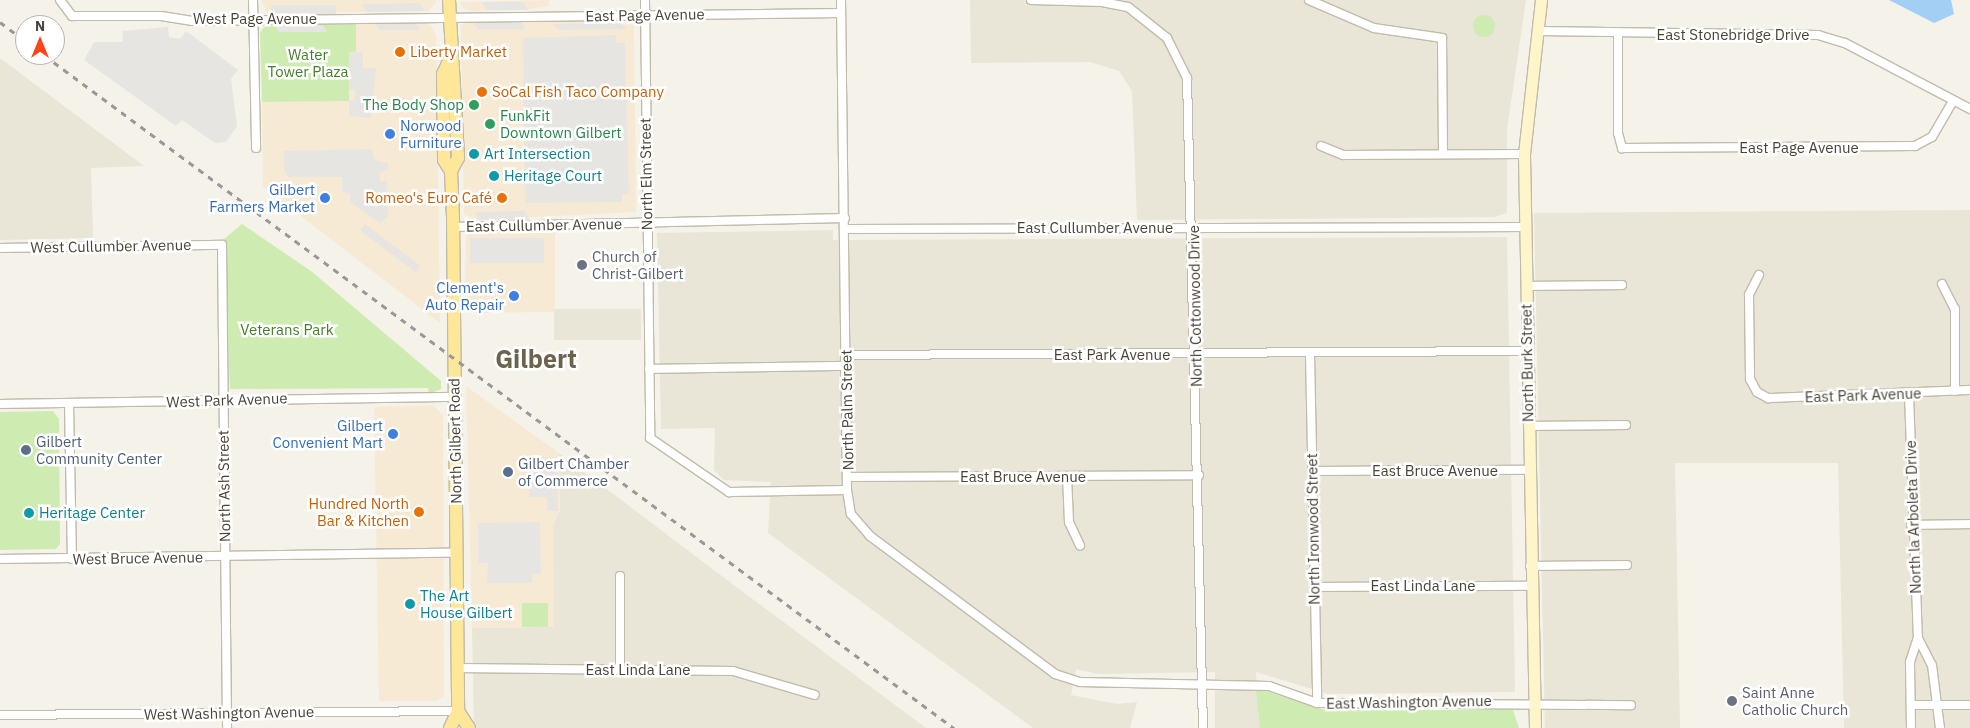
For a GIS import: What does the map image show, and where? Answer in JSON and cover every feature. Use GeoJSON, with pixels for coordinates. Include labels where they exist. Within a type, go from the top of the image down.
{"type":"FeatureCollection","features":[{"type":"Feature","properties":{"kind":"main road","name":"North Gilbert Road"},"geometry":{"type":"LineString","coordinates":[[449,0],[449,61],[443,74],[444,160],[451,171],[453,227],[458,668],[458,710],[450,728]]}},
{"type":"Feature","properties":{"kind":"main road"},"geometry":{"type":"LineString","coordinates":[[458,710],[469,728]]}},
{"type":"Feature","properties":{"kind":"street","name":"West Page Avenue"},"geometry":{"type":"LineString","coordinates":[[60,0],[62,10],[72,16],[254,20],[450,18]]}},
{"type":"Feature","properties":{"kind":"street"},"geometry":{"type":"LineString","coordinates":[[254,0],[256,148]]}},
{"type":"Feature","properties":{"kind":"street","name":"North Elm Street"},"geometry":{"type":"LineString","coordinates":[[645,0],[650,438],[729,492],[847,490]]}},
{"type":"Feature","properties":{"kind":"street","name":"North Palm Street"},"geometry":{"type":"LineString","coordinates":[[841,0],[847,355],[847,490],[852,514],[870,536],[1055,674],[1100,686]]}},
{"type":"Feature","properties":{"kind":"street","name":"North Cottonwood Drive"},"geometry":{"type":"LineString","coordinates":[[1031,0],[1102,2],[1128,7],[1167,38],[1183,62],[1191,95],[1203,728]]}},
{"type":"Feature","properties":{"kind":"street"},"geometry":{"type":"LineString","coordinates":[[1310,0],[1374,28],[1442,38],[1443,154]]}},
{"type":"Feature","properties":{"kind":"street","name":"North Burk Street"},"geometry":{"type":"LineString","coordinates":[[1535,728],[1530,586],[1524,154],[1542,0]]}},
{"type":"Feature","properties":{"kind":"street","name":"East Page Avenue"},"geometry":{"type":"LineString","coordinates":[[450,18],[841,13]]}},
{"type":"Feature","properties":{"kind":"street","name":"East Stonebridge Drive"},"geometry":{"type":"LineString","coordinates":[[1539,31],[1618,36],[1818,35],[1844,43],[1970,109]]}},
{"type":"Feature","properties":{"kind":"street","name":"East Page Avenue"},"geometry":{"type":"LineString","coordinates":[[1618,36],[1618,134],[1622,148],[1915,146],[1932,137],[1953,101]]}},
{"type":"Feature","properties":{"kind":"street"},"geometry":{"type":"LineString","coordinates":[[1322,146],[1343,155],[1524,154]]}},
{"type":"Feature","properties":{"kind":"street","name":"East Cullumber Avenue"},"geometry":{"type":"LineString","coordinates":[[453,227],[845,218]]}},
{"type":"Feature","properties":{"kind":"street","name":"East Cullumber Avenue"},"geometry":{"type":"LineString","coordinates":[[845,229],[1525,227]]}},
{"type":"Feature","properties":{"kind":"street","name":"West Cullumber Avenue"},"geometry":{"type":"LineString","coordinates":[[0,248],[222,244]]}},
{"type":"Feature","properties":{"kind":"street","name":"North Ash Street"},"geometry":{"type":"LineString","coordinates":[[222,244],[227,728]]}},
{"type":"Feature","properties":{"kind":"street","name":"East Park Avenue"},"geometry":{"type":"LineString","coordinates":[[1759,276],[1749,295],[1750,379],[1757,392],[1768,398],[1909,395],[1970,390]]}},
{"type":"Feature","properties":{"kind":"street"},"geometry":{"type":"LineString","coordinates":[[1942,284],[1955,309],[1955,390]]}},
{"type":"Feature","properties":{"kind":"street"},"geometry":{"type":"LineString","coordinates":[[1526,286],[1622,285]]}},
{"type":"Feature","properties":{"kind":"street","name":"East Park Avenue"},"geometry":{"type":"LineString","coordinates":[[847,355],[1310,355],[1527,351]]}},
{"type":"Feature","properties":{"kind":"street","name":"North Ironwood Street"},"geometry":{"type":"LineString","coordinates":[[1310,355],[1317,703]]}},
{"type":"Feature","properties":{"kind":"street"},"geometry":{"type":"LineString","coordinates":[[649,369],[847,366]]}},
{"type":"Feature","properties":{"kind":"street","name":"North la Arboleta Drive"},"geometry":{"type":"LineString","coordinates":[[1909,395],[1911,525],[1918,638],[1910,662],[1911,728]]}},
{"type":"Feature","properties":{"kind":"street","name":"West Park Avenue"},"geometry":{"type":"LineString","coordinates":[[0,404],[455,397]]}},
{"type":"Feature","properties":{"kind":"street"},"geometry":{"type":"LineString","coordinates":[[69,404],[72,560]]}},
{"type":"Feature","properties":{"kind":"street"},"geometry":{"type":"LineString","coordinates":[[1528,426],[1626,425]]}},
{"type":"Feature","properties":{"kind":"street","name":"East Bruce Avenue"},"geometry":{"type":"LineString","coordinates":[[1312,471],[1528,470]]}},
{"type":"Feature","properties":{"kind":"street","name":"East Bruce Avenue"},"geometry":{"type":"LineString","coordinates":[[848,478],[1199,475]]}},
{"type":"Feature","properties":{"kind":"street"},"geometry":{"type":"LineString","coordinates":[[1067,476],[1069,522],[1080,546]]}},
{"type":"Feature","properties":{"kind":"street"},"geometry":{"type":"LineString","coordinates":[[1911,525],[1970,524]]}},
{"type":"Feature","properties":{"kind":"street","name":"West Bruce Avenue"},"geometry":{"type":"LineString","coordinates":[[0,559],[72,560],[456,554]]}},
{"type":"Feature","properties":{"kind":"street"},"geometry":{"type":"LineString","coordinates":[[1530,566],[1627,566]]}},
{"type":"Feature","properties":{"kind":"street"},"geometry":{"type":"LineString","coordinates":[[620,576],[620,670]]}},
{"type":"Feature","properties":{"kind":"street","name":"East Linda Lane"},"geometry":{"type":"LineString","coordinates":[[1315,587],[1530,586]]}},
{"type":"Feature","properties":{"kind":"street","name":"North la Arboleta Drive"},"geometry":{"type":"LineString","coordinates":[[1918,638],[1932,665],[1939,705],[1940,728]]}},
{"type":"Feature","properties":{"kind":"street","name":"East Linda Lane"},"geometry":{"type":"LineString","coordinates":[[458,668],[746,672],[815,695]]}},
{"type":"Feature","properties":{"kind":"street","name":"East Washington Avenue"},"geometry":{"type":"LineString","coordinates":[[1100,686],[1269,686],[1317,703],[1631,705]]}},
{"type":"Feature","properties":{"kind":"street"},"geometry":{"type":"LineString","coordinates":[[1911,705],[1970,705]]}},
{"type":"Feature","properties":{"kind":"street","name":"West Washington Avenue"},"geometry":{"type":"LineString","coordinates":[[0,715],[458,710]]}},
{"type":"Feature","properties":{"kind":"shaded area"},"geometry":{"type":"Polygon","coordinates":[[[261,0],[436,0],[436,3],[428,11],[267,13],[261,0]]]}},
{"type":"Feature","properties":{"kind":"shaded area"},"geometry":{"type":"Polygon","coordinates":[[[549,0],[549,6],[529,9],[472,11],[463,8],[460,2],[549,0]]]}},
{"type":"Feature","properties":{"kind":"shaded area"},"geometry":{"type":"Polygon","coordinates":[[[970,0],[1526,0],[1507,129],[1507,213],[1494,217],[1137,220],[1132,91],[1119,71],[1090,62],[971,63],[970,0]]]}},
{"type":"Feature","properties":{"kind":"shaded area"},"geometry":{"type":"Polygon","coordinates":[[[482,2],[523,2],[528,10],[486,10],[482,2]]]}},
{"type":"Feature","properties":{"kind":"shaded area"},"geometry":{"type":"Polygon","coordinates":[[[420,3],[424,11],[367,12],[361,4],[420,3]]]}},
{"type":"Feature","properties":{"kind":"shaded area"},"geometry":{"type":"Polygon","coordinates":[[[271,5],[336,5],[336,14],[271,14],[271,5]]]}},
{"type":"Feature","properties":{"kind":"shaded area"},"geometry":{"type":"Polygon","coordinates":[[[525,20],[634,25],[636,212],[473,220],[464,214],[461,26],[468,21],[525,20]]]}},
{"type":"Feature","properties":{"kind":"shaded area"},"geometry":{"type":"Polygon","coordinates":[[[521,21],[525,29],[478,29],[473,22],[521,21]]]}},
{"type":"Feature","properties":{"kind":"shaded area"},"geometry":{"type":"Polygon","coordinates":[[[421,22],[430,25],[436,35],[440,323],[263,187],[262,102],[349,101],[349,52],[356,51],[356,24],[421,22]]]}},
{"type":"Feature","properties":{"kind":"shaded area"},"geometry":{"type":"Polygon","coordinates":[[[375,23],[415,23],[420,30],[379,30],[375,23]]]}},
{"type":"Feature","properties":{"kind":"shaded area"},"geometry":{"type":"Polygon","coordinates":[[[621,23],[627,29],[559,30],[552,24],[621,23]]]}},
{"type":"Feature","properties":{"kind":"shaded area"},"geometry":{"type":"Polygon","coordinates":[[[322,24],[327,32],[279,32],[274,25],[322,24]]]}},
{"type":"Feature","properties":{"kind":"shaded area"},"geometry":{"type":"Polygon","coordinates":[[[168,27],[169,37],[180,39],[186,31],[238,70],[231,79],[237,126],[226,142],[215,143],[182,120],[176,126],[84,60],[94,42],[123,42],[122,31],[168,27]]]}},
{"type":"Feature","properties":{"kind":"shaded area"},"geometry":{"type":"Polygon","coordinates":[[[616,35],[616,43],[625,43],[629,194],[622,194],[622,202],[525,203],[523,38],[616,35]]]}},
{"type":"Feature","properties":{"kind":"shaded area"},"geometry":{"type":"Polygon","coordinates":[[[349,52],[363,52],[363,68],[376,68],[371,118],[349,116],[349,101],[355,99],[355,91],[349,90],[349,52]]]}},
{"type":"Feature","properties":{"kind":"shaded area"},"geometry":{"type":"Polygon","coordinates":[[[0,58],[144,166],[91,168],[93,238],[0,240],[0,58]]]}},
{"type":"Feature","properties":{"kind":"shaded area"},"geometry":{"type":"Polygon","coordinates":[[[372,149],[375,160],[388,163],[388,169],[380,172],[380,181],[387,181],[388,217],[380,223],[350,202],[350,194],[342,191],[342,177],[288,177],[284,169],[284,151],[372,149]]]}},
{"type":"Feature","properties":{"kind":"shaded area"},"geometry":{"type":"Polygon","coordinates":[[[1970,210],[1970,728],[1844,728],[1838,463],[1675,463],[1680,728],[1545,728],[1534,213],[1970,210]]]}},
{"type":"Feature","properties":{"kind":"shaded area"},"geometry":{"type":"Polygon","coordinates":[[[525,211],[530,220],[479,220],[475,212],[525,211]]]}},
{"type":"Feature","properties":{"kind":"shaded area"},"geometry":{"type":"Polygon","coordinates":[[[365,224],[420,266],[415,272],[360,230],[365,224]]]}},
{"type":"Feature","properties":{"kind":"shaded area"},"geometry":{"type":"Polygon","coordinates":[[[544,229],[555,232],[555,312],[465,313],[466,234],[544,229]]]}},
{"type":"Feature","properties":{"kind":"shaded area"},"geometry":{"type":"Polygon","coordinates":[[[833,230],[833,240],[1507,237],[1515,692],[1328,694],[1256,672],[1260,728],[1215,728],[1215,672],[1098,674],[1076,669],[1071,695],[1117,704],[1137,702],[1130,728],[1033,728],[768,533],[771,482],[724,480],[714,470],[715,428],[661,429],[657,233],[833,230]]]}},
{"type":"Feature","properties":{"kind":"shaded area"},"geometry":{"type":"Polygon","coordinates":[[[470,238],[544,238],[544,263],[470,263],[470,238]]]}},
{"type":"Feature","properties":{"kind":"shaded area"},"geometry":{"type":"Polygon","coordinates":[[[554,309],[641,309],[641,340],[554,340],[554,309]]]}},
{"type":"Feature","properties":{"kind":"shaded area"},"geometry":{"type":"Polygon","coordinates":[[[466,386],[559,453],[560,511],[553,525],[554,627],[472,628],[466,386]]]}},
{"type":"Feature","properties":{"kind":"shaded area"},"geometry":{"type":"Polygon","coordinates":[[[433,405],[443,415],[444,696],[436,701],[379,701],[374,407],[433,405]]]}},
{"type":"Feature","properties":{"kind":"shaded area"},"geometry":{"type":"Polygon","coordinates":[[[559,453],[926,728],[474,728],[472,628],[554,627],[553,525],[560,511],[559,453]]]}},
{"type":"Feature","properties":{"kind":"shaded area"},"geometry":{"type":"Polygon","coordinates":[[[557,457],[558,511],[547,511],[547,497],[529,497],[529,458],[557,457]]]}},
{"type":"Feature","properties":{"kind":"shaded area"},"geometry":{"type":"Polygon","coordinates":[[[540,522],[541,574],[532,574],[532,583],[487,583],[488,563],[478,563],[478,523],[540,522]]]}},
{"type":"Feature","properties":{"kind":"green space"},"geometry":{"type":"Polygon","coordinates":[[[1480,15],[1488,15],[1495,22],[1495,30],[1488,37],[1480,37],[1473,30],[1473,22],[1480,15]]]}},
{"type":"Feature","properties":{"kind":"green space","name":"Water Tower Plaza"},"geometry":{"type":"Polygon","coordinates":[[[356,24],[356,51],[349,53],[349,101],[262,102],[260,33],[265,26],[356,24]]]}},
{"type":"Feature","properties":{"kind":"green space","name":"Veterans Park"},"geometry":{"type":"Polygon","coordinates":[[[242,224],[311,271],[441,381],[441,389],[429,394],[428,388],[230,389],[223,240],[242,224]]]}},
{"type":"Feature","properties":{"kind":"green space"},"geometry":{"type":"Polygon","coordinates":[[[53,411],[59,419],[60,544],[56,549],[0,550],[0,412],[53,411]]]}},
{"type":"Feature","properties":{"kind":"green space"},"geometry":{"type":"Polygon","coordinates":[[[522,603],[548,603],[548,627],[522,627],[522,603]]]}},
{"type":"Feature","properties":{"kind":"green space"},"geometry":{"type":"Polygon","coordinates":[[[1256,688],[1325,710],[1513,710],[1519,728],[1260,728],[1256,688]]]}},
{"type":"Feature","properties":{"kind":"water"},"geometry":{"type":"Polygon","coordinates":[[[1889,0],[1951,0],[1954,14],[1934,23],[1889,0]]]}},
{"type":"Feature","properties":{"kind":"railway"},"geometry":{"type":"LineString","coordinates":[[0,22],[15,33]]}},
{"type":"Feature","properties":{"kind":"railway"},"geometry":{"type":"LineString","coordinates":[[58,65],[954,728]]}},
{"type":"Feature","properties":{"kind":"place","name":"Liberty Market"},"geometry":{"type":"Point","coordinates":[400,52]}},
{"type":"Feature","properties":{"kind":"place","name":"SoCal Fish Taco Company"},"geometry":{"type":"Point","coordinates":[482,92]}},
{"type":"Feature","properties":{"kind":"place","name":"The Body Shop"},"geometry":{"type":"Point","coordinates":[474,105]}},
{"type":"Feature","properties":{"kind":"place","name":"FunkFit Downtown Gilbert"},"geometry":{"type":"Point","coordinates":[490,124]}},
{"type":"Feature","properties":{"kind":"place","name":"Norwood Furniture"},"geometry":{"type":"Point","coordinates":[390,134]}},
{"type":"Feature","properties":{"kind":"place","name":"Art Intersection"},"geometry":{"type":"Point","coordinates":[474,154]}},
{"type":"Feature","properties":{"kind":"place","name":"Heritage Court"},"geometry":{"type":"Point","coordinates":[494,176]}},
{"type":"Feature","properties":{"kind":"place","name":"Gilbert Farmers Market"},"geometry":{"type":"Point","coordinates":[325,198]}},
{"type":"Feature","properties":{"kind":"place","name":"Romeo's Euro Café"},"geometry":{"type":"Point","coordinates":[502,198]}},
{"type":"Feature","properties":{"kind":"place","name":"Church of Christ-Gilbert"},"geometry":{"type":"Point","coordinates":[582,265]}},
{"type":"Feature","properties":{"kind":"place","name":"Clement's Auto Repair"},"geometry":{"type":"Point","coordinates":[514,296]}},
{"type":"Feature","properties":{"kind":"place","name":"Gilbert Convenient Mart"},"geometry":{"type":"Point","coordinates":[393,434]}},
{"type":"Feature","properties":{"kind":"place","name":"Gilbert Community Center"},"geometry":{"type":"Point","coordinates":[26,450]}},
{"type":"Feature","properties":{"kind":"place","name":"Gilbert Chamber of Commerce"},"geometry":{"type":"Point","coordinates":[508,472]}},
{"type":"Feature","properties":{"kind":"place","name":"Hundred North Bar & Kitchen"},"geometry":{"type":"Point","coordinates":[419,512]}},
{"type":"Feature","properties":{"kind":"place","name":"Heritage Center"},"geometry":{"type":"Point","coordinates":[29,513]}},
{"type":"Feature","properties":{"kind":"place","name":"The Art House Gilbert"},"geometry":{"type":"Point","coordinates":[410,604]}},
{"type":"Feature","properties":{"kind":"place","name":"Saint Anne Catholic Church"},"geometry":{"type":"Point","coordinates":[1732,701]}},
{"type":"Feature","properties":{"kind":"district","name":"Gilbert"},"geometry":{"type":"Point","coordinates":[536,359]}}]}
